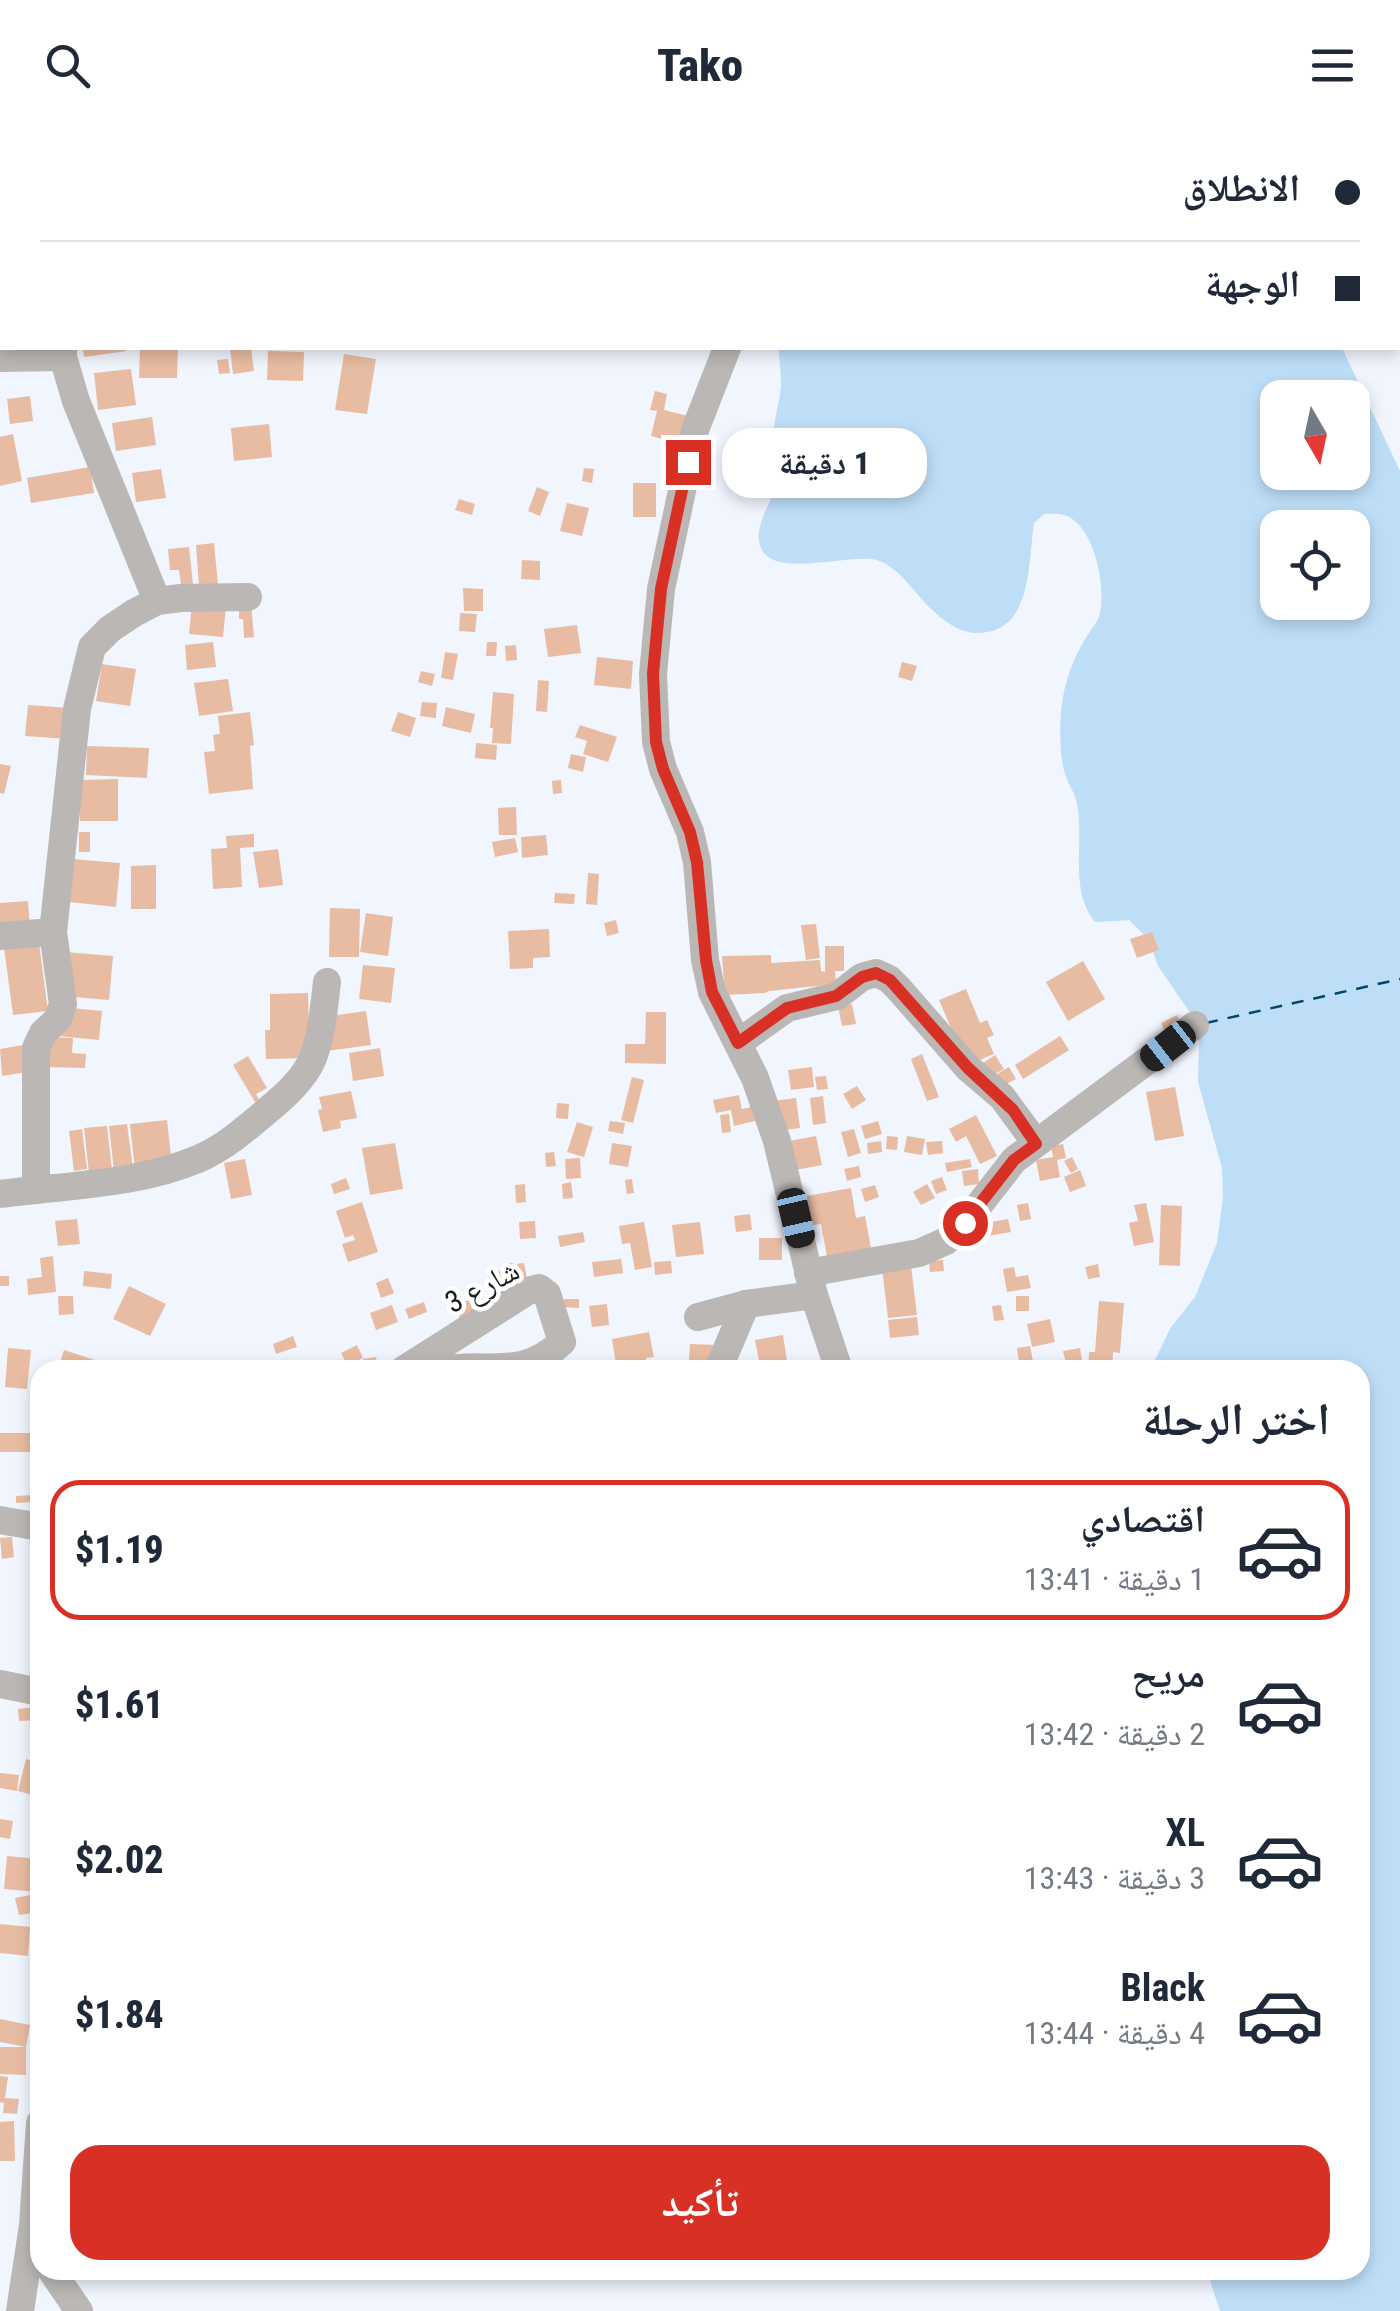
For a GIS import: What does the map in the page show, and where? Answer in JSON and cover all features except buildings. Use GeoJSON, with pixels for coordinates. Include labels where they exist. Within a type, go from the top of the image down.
{"type":"FeatureCollection","features":[{"type":"Feature","properties":{"kind":"street"},"geometry":{"type":"LineString","coordinates":[[726,350],[695,430],[661,589],[653,674],[656,742],[690,832],[697,862],[712,992],[755,1078],[777,1141],[811,1284],[837,1360]]}},
{"type":"Feature","properties":{"kind":"street"},"geometry":{"type":"LineString","coordinates":[[0,358],[63,352],[76,401],[158,601]]}},
{"type":"Feature","properties":{"kind":"street"},"geometry":{"type":"LineString","coordinates":[[36,1190],[36,1048],[64,1004],[52,932],[76,709],[92,647],[110,629],[158,601],[248,598]]}},
{"type":"Feature","properties":{"kind":"street"},"geometry":{"type":"LineString","coordinates":[[0,936],[52,932]]}},
{"type":"Feature","properties":{"kind":"street"},"geometry":{"type":"LineString","coordinates":[[738,1043],[787,1008],[836,996],[862,977],[876,973],[890,980],[968,1068],[1002,1098],[1036,1144]]}},
{"type":"Feature","properties":{"kind":"street"},"geometry":{"type":"LineString","coordinates":[[0,1194],[162,1172],[201,1158],[236,1136],[289,1092],[311,1063],[319,1040],[327,982]]}},
{"type":"Feature","properties":{"kind":"street"},"geometry":{"type":"LineString","coordinates":[[698,1318],[934,1248],[955,1234],[1014,1160],[1195,1025]]}},
{"type":"Feature","properties":{"kind":"street","name":"شارع 3"},"geometry":{"type":"LineString","coordinates":[[419,1360],[534,1289],[547,1294],[562,1342],[539,1360]]}},
{"type":"Feature","properties":{"kind":"street"},"geometry":{"type":"LineString","coordinates":[[722,1360],[746,1304]]}},
{"type":"Feature","properties":{"kind":"street"},"geometry":{"type":"LineString","coordinates":[[0,1520],[30,1526]]}},
{"type":"Feature","properties":{"kind":"street"},"geometry":{"type":"LineString","coordinates":[[0,1684],[30,1690]]}},
{"type":"Feature","properties":{"kind":"street"},"geometry":{"type":"LineString","coordinates":[[20,2311],[30,2266]]}},
{"type":"Feature","properties":{"kind":"street"},"geometry":{"type":"LineString","coordinates":[[58,2280],[79,2311]]}},
{"type":"Feature","properties":{"kind":"water"},"geometry":{"type":"Polygon","coordinates":[[[779,350],[1343,350],[1357,380],[1260,380],[1260,490],[1370,490],[1370,407],[1400,471],[1400,2311],[1220,2311],[1211,2280],[1370,2280],[1370,1360],[1155,1360],[1171,1327],[1195,1297],[1217,1243],[1222,1168],[1198,1082],[1199,1041],[1193,1017],[1158,966],[1149,940],[1129,920],[1095,922],[1082,897],[1078,810],[1063,766],[1060,725],[1070,672],[1100,613],[1100,574],[1085,533],[1067,516],[1044,514],[1034,523],[1019,608],[997,630],[964,631],[944,620],[885,563],[865,559],[796,564],[768,557],[761,548],[759,532],[777,477],[774,431],[781,385],[779,350]]]}},
{"type":"Feature","properties":{"kind":"ferry route"},"geometry":{"type":"LineString","coordinates":[[1206,1023],[1400,979]]}},
{"type":"Feature","properties":{"kind":"route"},"geometry":{"type":"LineString","coordinates":[[688,462],[661,589],[653,674],[656,742],[690,832],[697,862],[712,992],[738,1043],[787,1008],[836,996],[862,977],[876,973],[890,980],[968,1068],[1013,1110],[1036,1144],[1014,1160],[965,1223]]}}]}
